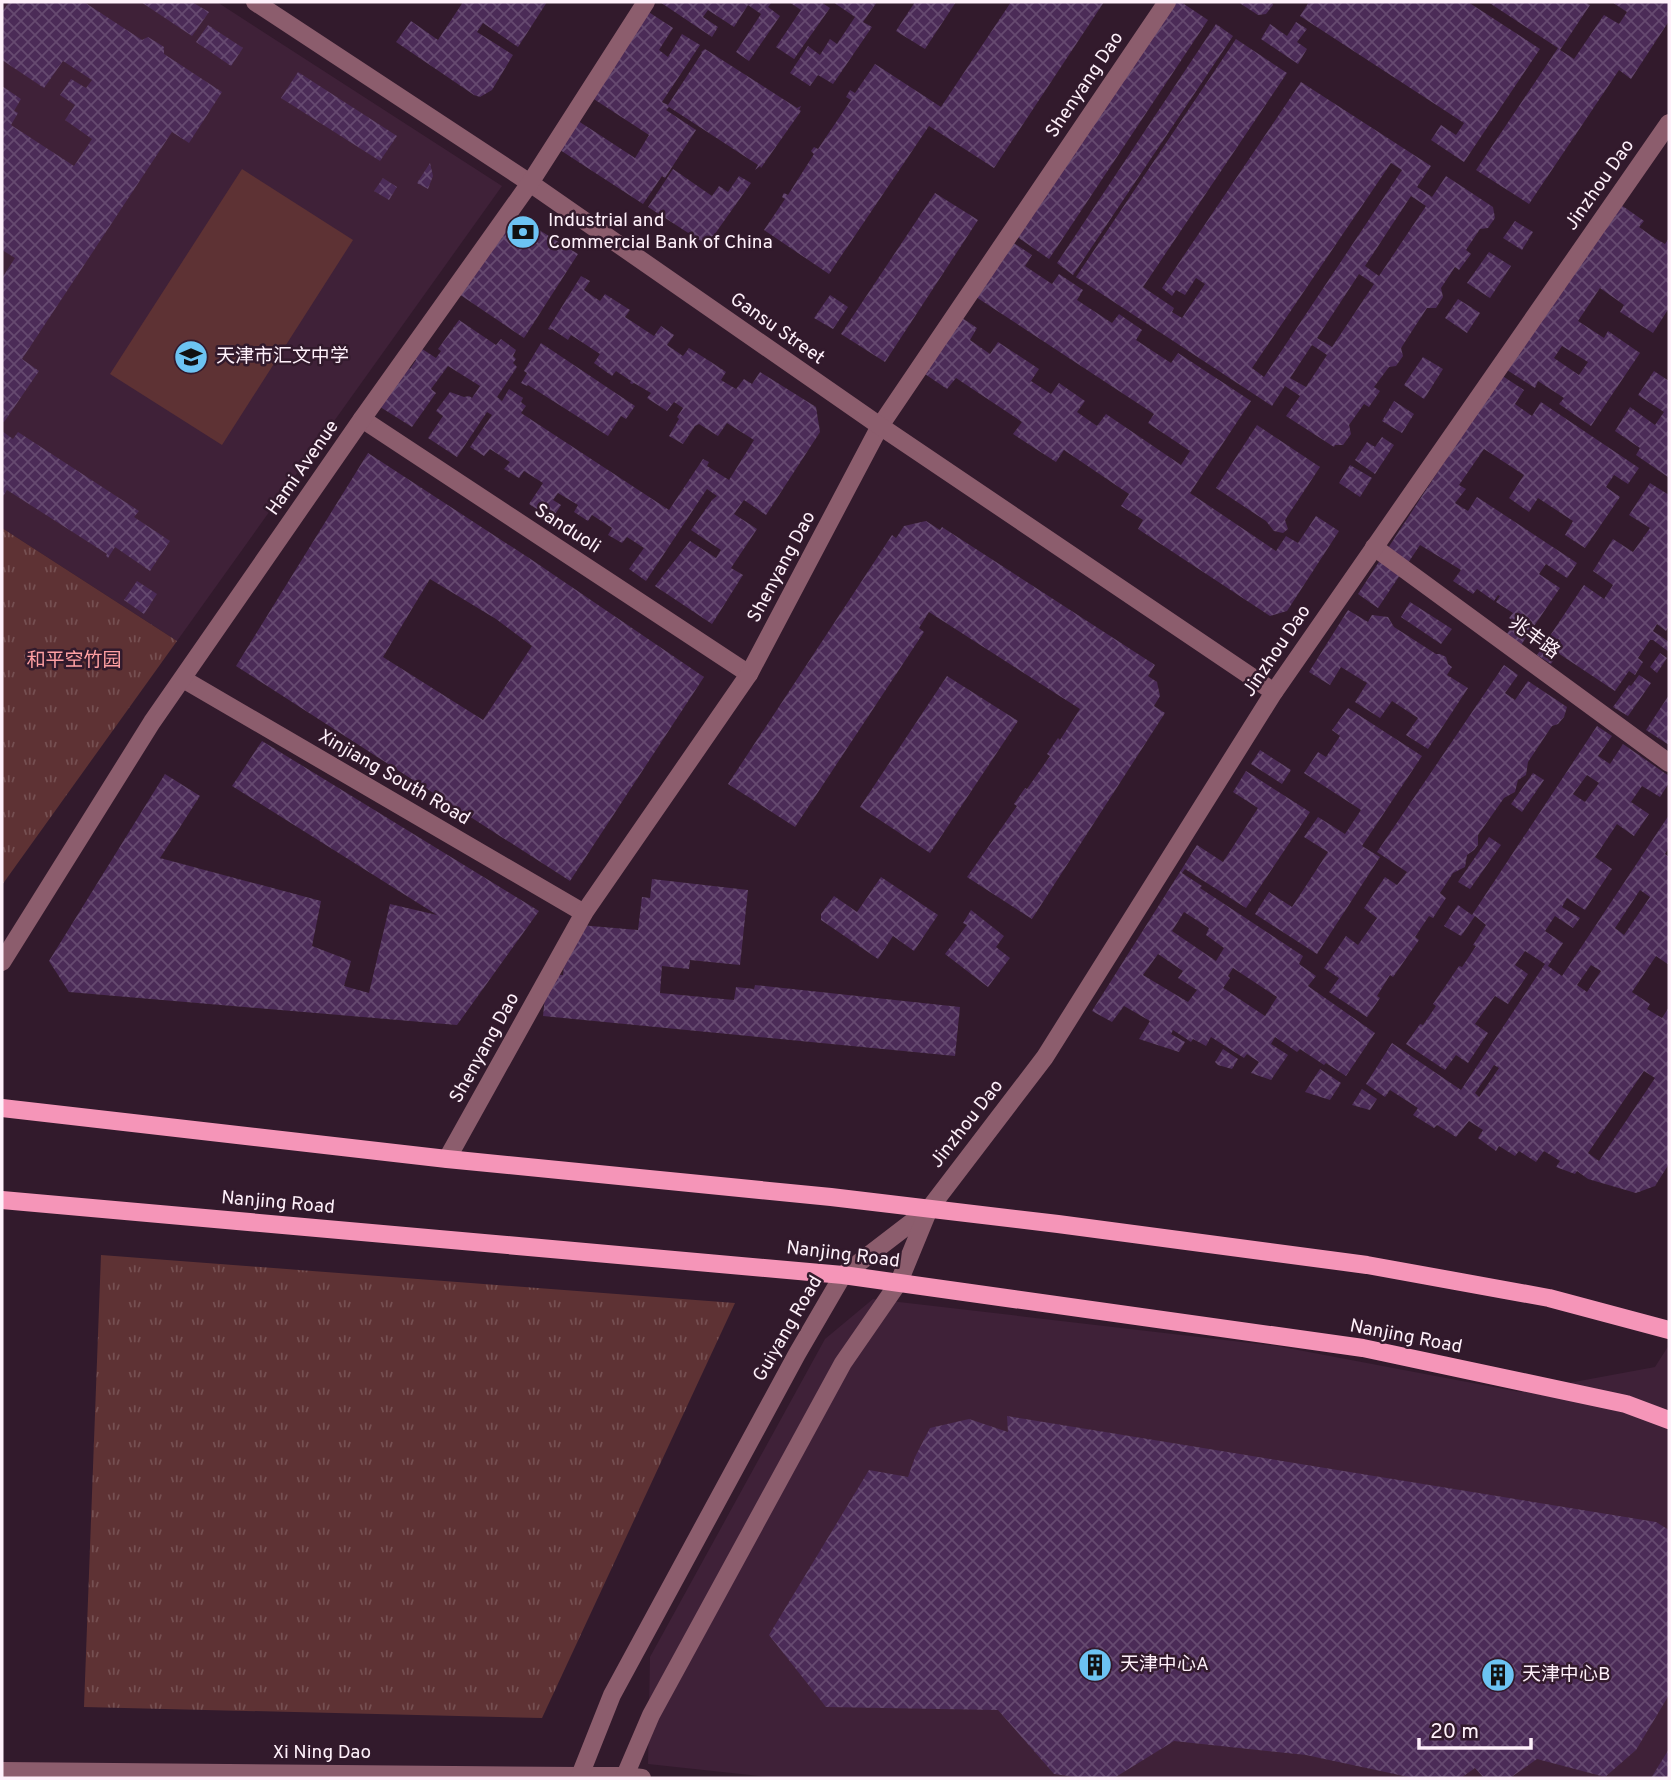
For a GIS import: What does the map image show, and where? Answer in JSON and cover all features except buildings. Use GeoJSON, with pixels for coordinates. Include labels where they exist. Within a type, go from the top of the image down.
{"type":"FeatureCollection","features":[{"type":"Feature","properties":{"kind":"main road"},"geometry":{"type":"LineString","coordinates":[[2,1108],[447,1159],[929,1209],[1367,1265],[1549,1298],[1668,1327]]}},
{"type":"Feature","properties":{"kind":"main road","name":"Nanjing Road"},"geometry":{"type":"LineString","coordinates":[[2,1200],[899,1282],[1363,1348],[1626,1404],[1669,1420]]}},
{"type":"Feature","properties":{"kind":"street","name":"Gansu Street"},"geometry":{"type":"LineString","coordinates":[[255,2],[530,183],[880,426],[1273,692]]}},
{"type":"Feature","properties":{"kind":"street","name":"Hami Avenue"},"geometry":{"type":"LineString","coordinates":[[2,962],[152,722],[530,183],[646,2]]}},
{"type":"Feature","properties":{"kind":"street","name":"Shenyang Dao"},"geometry":{"type":"LineString","coordinates":[[447,1159],[584,913],[749,674],[880,426],[1167,2]]}},
{"type":"Feature","properties":{"kind":"street","name":"Jinzhou Dao"},"geometry":{"type":"LineString","coordinates":[[929,1209],[1045,1057],[1273,692],[1669,123]]}},
{"type":"Feature","properties":{"kind":"street","name":"Sanduoli"},"geometry":{"type":"LineString","coordinates":[[362,419],[749,674]]}},
{"type":"Feature","properties":{"kind":"street","name":"兆丰路"},"geometry":{"type":"LineString","coordinates":[[1374,547],[1669,763]]}},
{"type":"Feature","properties":{"kind":"street","name":"Xinjiang South Road"},"geometry":{"type":"LineString","coordinates":[[183,679],[584,913]]}},
{"type":"Feature","properties":{"kind":"street","name":"Guiyang Road"},"geometry":{"type":"LineString","coordinates":[[580,1777],[611,1695],[843,1275],[929,1209]]}},
{"type":"Feature","properties":{"kind":"street"},"geometry":{"type":"LineString","coordinates":[[630,1778],[651,1715],[842,1363],[899,1282],[929,1209]]}},
{"type":"Feature","properties":{"kind":"street","name":"Xi Ning Dao"},"geometry":{"type":"LineString","coordinates":[[2,1772],[630,1778]]}},
{"type":"Feature","properties":{"kind":"shaded area","name":"天津市汇文中学"},"geometry":{"type":"Polygon","coordinates":[[[2,2],[217,2],[502,186],[177,641],[2,528],[2,2]]]}},
{"type":"Feature","properties":{"kind":"shaded area"},"geometry":{"type":"Polygon","coordinates":[[[873,1299],[1277,1346],[1520,1392],[1655,1367],[1669,1345],[1669,1778],[778,1778],[648,1764],[650,1657],[825,1339],[873,1299]]]}},
{"type":"Feature","properties":{"kind":"green space"},"geometry":{"type":"Polygon","coordinates":[[[242,169],[353,240],[222,445],[110,374],[242,169]]]}},
{"type":"Feature","properties":{"kind":"green space","name":"和平空竹园"},"geometry":{"type":"Polygon","coordinates":[[[2,528],[177,641],[2,885],[2,528]]]}},
{"type":"Feature","properties":{"kind":"green space"},"geometry":{"type":"Polygon","coordinates":[[[101,1255],[735,1303],[542,1718],[84,1707],[101,1255]]]}},
{"type":"Feature","properties":{"kind":"place","name":"Industrial and Commercial Bank of China"},"geometry":{"type":"Point","coordinates":[523,232]}},
{"type":"Feature","properties":{"kind":"place","name":"天津市汇文中学"},"geometry":{"type":"Point","coordinates":[191,357]}},
{"type":"Feature","properties":{"kind":"place","name":"天津中心A"},"geometry":{"type":"Point","coordinates":[1095,1665]}},
{"type":"Feature","properties":{"kind":"place","name":"天津中心B"},"geometry":{"type":"Point","coordinates":[1498,1675]}}]}
